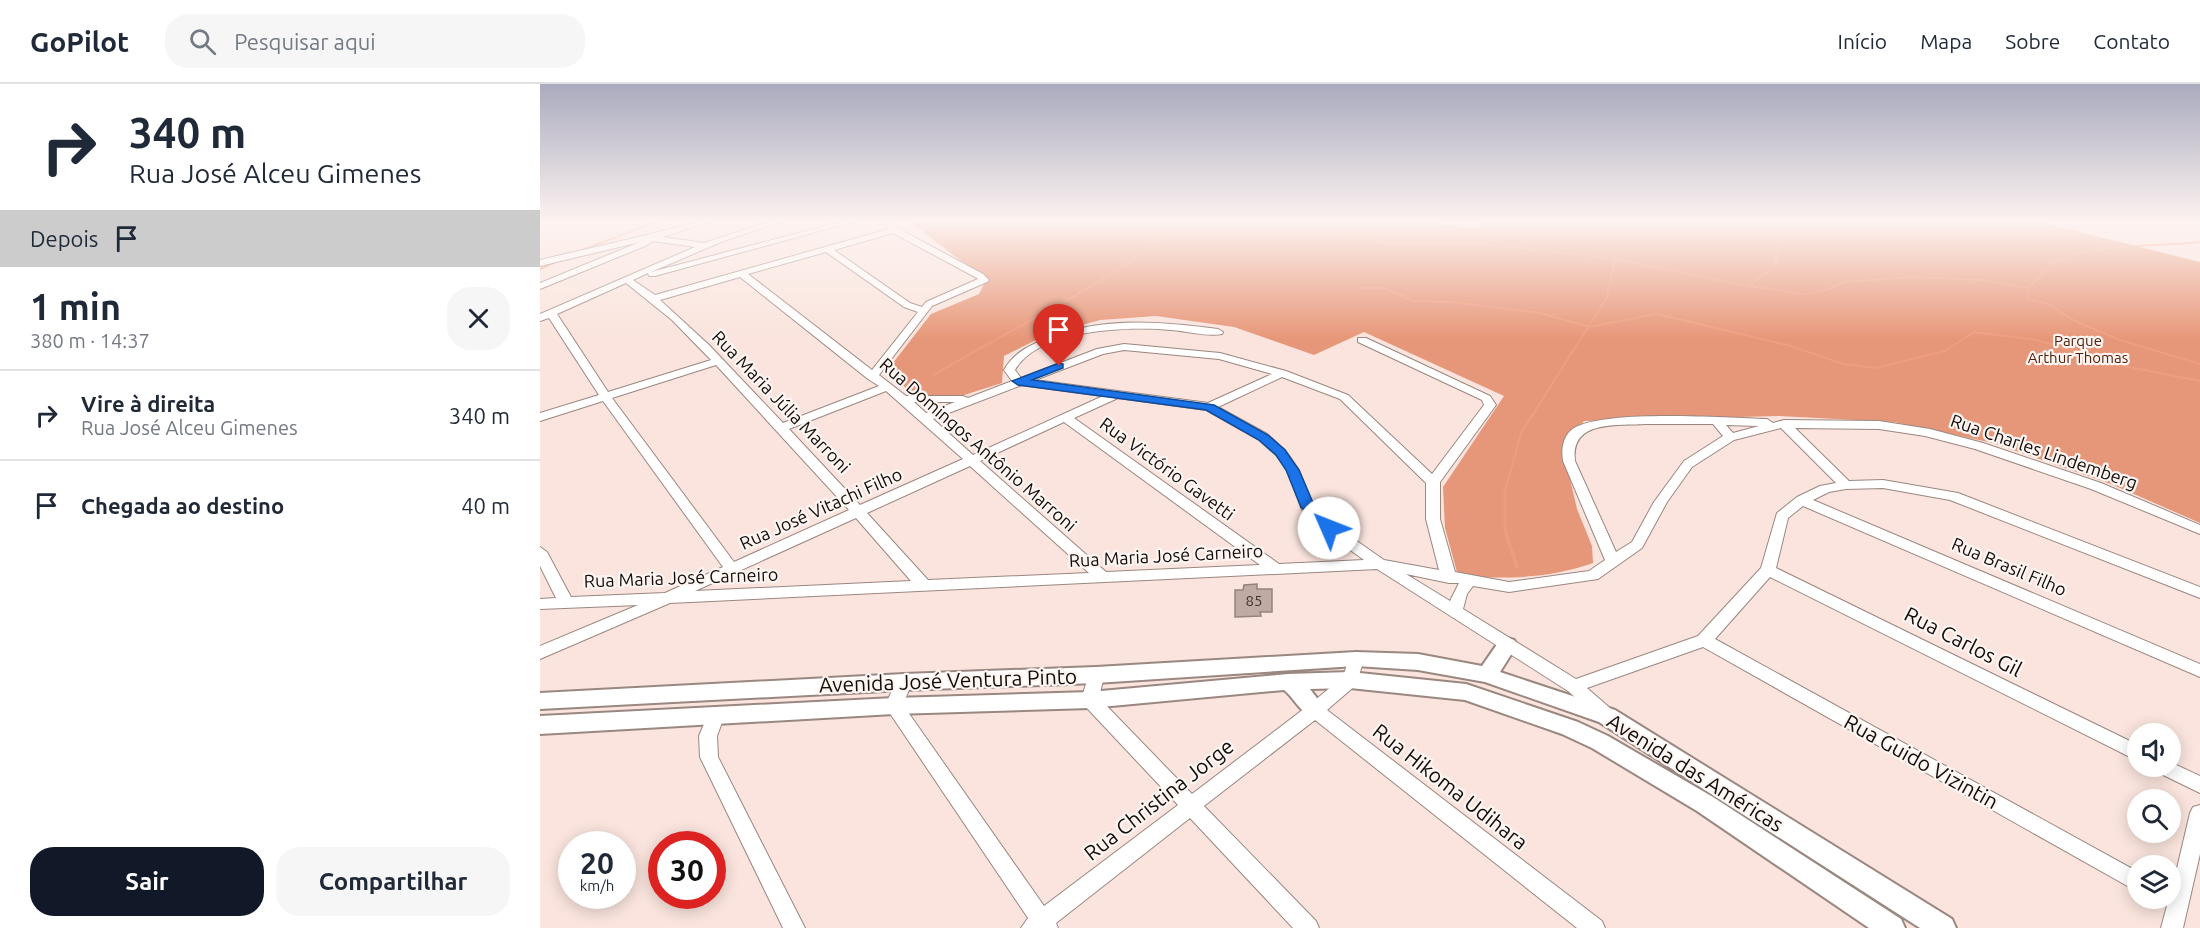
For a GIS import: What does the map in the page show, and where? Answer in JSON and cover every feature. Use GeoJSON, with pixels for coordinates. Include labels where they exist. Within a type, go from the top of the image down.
{"type":"FeatureCollection","features":[{"type":"Feature","properties":{"kind":"main road"},"geometry":{"type":"LineString","coordinates":[[1486,675],[1498,661],[1507,645]]}},
{"type":"Feature","properties":{"kind":"main road","name":"Avenida das Américas"},"geometry":{"type":"LineString","coordinates":[[1353,669],[1418,662],[1486,675],[1607,716],[1943,928]]}},
{"type":"Feature","properties":{"kind":"main road","name":"Avenida das Américas"},"geometry":{"type":"LineString","coordinates":[[1353,669],[1466,692],[1600,742],[1705,804],[1892,928]]}},
{"type":"Feature","properties":{"kind":"main road","name":"Avenida José Ventura Pinto"},"geometry":{"type":"LineString","coordinates":[[540,701],[904,682],[1353,669]]}},
{"type":"Feature","properties":{"kind":"main road","name":"Avenida José Ventura Pinto"},"geometry":{"type":"LineString","coordinates":[[540,725],[894,706],[1090,700],[1288,682],[1353,669]]}},
{"type":"Feature","properties":{"kind":"main road"},"geometry":{"type":"LineString","coordinates":[[1288,682],[1300,691],[1315,710]]}},
{"type":"Feature","properties":{"kind":"street"},"geometry":{"type":"LineString","coordinates":[[540,286],[602,260]]}},
{"type":"Feature","properties":{"kind":"street"},"geometry":{"type":"LineString","coordinates":[[540,318],[669,260]]}},
{"type":"Feature","properties":{"kind":"street"},"geometry":{"type":"LineString","coordinates":[[629,278],[655,274],[706,260]]}},
{"type":"Feature","properties":{"kind":"street"},"geometry":{"type":"LineString","coordinates":[[655,298],[788,260]]}},
{"type":"Feature","properties":{"kind":"street"},"geometry":{"type":"LineString","coordinates":[[843,260],[907,305],[923,310]]}},
{"type":"Feature","properties":{"kind":"street"},"geometry":{"type":"LineString","coordinates":[[872,376],[923,310],[932,302],[984,280],[951,260]]}},
{"type":"Feature","properties":{"kind":"street","name":"Rua Domingos Antônio Marroni"},"geometry":{"type":"LineString","coordinates":[[742,274],[903,399],[1104,578]]}},
{"type":"Feature","properties":{"kind":"street","name":"Rua Maria Júlia Marroni"},"geometry":{"type":"LineString","coordinates":[[629,278],[655,298],[718,361],[859,511],[924,586]]}},
{"type":"Feature","properties":{"kind":"street"},"geometry":{"type":"LineString","coordinates":[[551,313],[605,396],[732,569]]}},
{"type":"Feature","properties":{"kind":"street"},"geometry":{"type":"LineString","coordinates":[[1218,332],[1149,324],[1105,325],[1056,337],[1017,356],[1010,370],[1018,381],[1209,407],[1263,437],[1281,453],[1293,470],[1307,507],[1329,528],[1380,564],[1574,686],[1607,716]]}},
{"type":"Feature","properties":{"kind":"street"},"geometry":{"type":"LineString","coordinates":[[1362,340],[1486,398],[1490,405],[1434,482],[1433,519],[1449,578]]}},
{"type":"Feature","properties":{"kind":"street"},"geometry":{"type":"LineString","coordinates":[[925,418],[1101,351],[1124,347],[1220,356],[1282,373],[1344,397],[1434,482]]}},
{"type":"Feature","properties":{"kind":"street"},"geometry":{"type":"LineString","coordinates":[[540,417],[718,361]]}},
{"type":"Feature","properties":{"kind":"street"},"geometry":{"type":"LineString","coordinates":[[1209,407],[1282,373]]}},
{"type":"Feature","properties":{"kind":"street"},"geometry":{"type":"LineString","coordinates":[[782,428],[886,387]]}},
{"type":"Feature","properties":{"kind":"street","name":"Rua José Vitachi Filho"},"geometry":{"type":"LineString","coordinates":[[540,652],[665,599],[1115,395]]}},
{"type":"Feature","properties":{"kind":"street"},"geometry":{"type":"LineString","coordinates":[[903,399],[925,401],[977,399]]}},
{"type":"Feature","properties":{"kind":"street","name":"Rua Victório Gavetti"},"geometry":{"type":"LineString","coordinates":[[1066,418],[1277,570]]}},
{"type":"Feature","properties":{"kind":"street"},"geometry":{"type":"LineString","coordinates":[[1716,421],[1730,437]]}},
{"type":"Feature","properties":{"kind":"street"},"geometry":{"type":"LineString","coordinates":[[1613,561],[1568,453],[1574,435],[1594,425],[1716,421],[1785,424],[1846,485]]}},
{"type":"Feature","properties":{"kind":"street","name":"Rua Charles Lindemberg"},"geometry":{"type":"LineString","coordinates":[[1730,437],[1785,424],[1879,425],[1947,438],[1979,446],[2096,486],[2200,530]]}},
{"type":"Feature","properties":{"kind":"street","name":"Rua Maria José Carneiro"},"geometry":{"type":"LineString","coordinates":[[540,604],[1380,564],[1509,587],[1593,575],[1637,545],[1661,502],[1688,464],[1730,437]]}},
{"type":"Feature","properties":{"kind":"street"},"geometry":{"type":"LineString","coordinates":[[1574,686],[1704,640],[1768,570],[1782,516],[1802,500],[1825,489],[1846,485],[1883,484],[1953,496],[2200,592]]}},
{"type":"Feature","properties":{"kind":"street","name":"Rua Brasil Filho"},"geometry":{"type":"LineString","coordinates":[[1802,500],[2200,671]]}},
{"type":"Feature","properties":{"kind":"street"},"geometry":{"type":"LineString","coordinates":[[540,552],[566,602]]}},
{"type":"Feature","properties":{"kind":"street","name":"Rua Carlos Gil"},"geometry":{"type":"LineString","coordinates":[[1768,570],[2127,749]]}},
{"type":"Feature","properties":{"kind":"street"},"geometry":{"type":"LineString","coordinates":[[1455,610],[1460,593],[1469,581]]}},
{"type":"Feature","properties":{"kind":"street","name":"Rua Guido Vizintin"},"geometry":{"type":"LineString","coordinates":[[1704,640],[2127,877]]}},
{"type":"Feature","properties":{"kind":"street"},"geometry":{"type":"LineString","coordinates":[[1315,710],[1353,669]]}},
{"type":"Feature","properties":{"kind":"street"},"geometry":{"type":"LineString","coordinates":[[1096,675],[1090,700],[1308,928]]}},
{"type":"Feature","properties":{"kind":"street"},"geometry":{"type":"LineString","coordinates":[[904,682],[894,706],[1040,926]]}},
{"type":"Feature","properties":{"kind":"street","name":"Rua Christina Jorge"},"geometry":{"type":"LineString","coordinates":[[1040,926],[1315,710]]}},
{"type":"Feature","properties":{"kind":"street","name":"Rua Hikoma Udihara"},"geometry":{"type":"LineString","coordinates":[[1315,710],[1594,928]]}},
{"type":"Feature","properties":{"kind":"street"},"geometry":{"type":"LineString","coordinates":[[715,717],[708,736],[709,758],[794,928]]}},
{"type":"Feature","properties":{"kind":"street"},"geometry":{"type":"LineString","coordinates":[[2181,776],[2200,785]]}},
{"type":"Feature","properties":{"kind":"street"},"geometry":{"type":"LineString","coordinates":[[2181,871],[2200,813]]}},
{"type":"Feature","properties":{"kind":"street"},"geometry":{"type":"LineString","coordinates":[[2171,909],[2172,928]]}},
{"type":"Feature","properties":{"kind":"green space","name":"Parque Arthur Thomas"},"geometry":{"type":"Polygon","coordinates":[[[960,260],[2194,260],[2200,262],[2200,523],[2111,484],[1993,443],[1894,422],[1779,416],[1584,421],[1563,449],[1577,509],[1592,546],[1593,563],[1559,572],[1526,577],[1458,576],[1445,528],[1443,487],[1504,396],[1364,332],[1314,355],[1234,327],[1156,316],[1100,320],[1046,335],[1004,356],[1002,383],[958,397],[911,395],[889,368],[931,314],[979,294],[986,280],[960,260]]]}},
{"type":"Feature","properties":{"kind":"building"},"geometry":{"type":"Polygon","coordinates":[[[1257,584],[1257,589],[1272,589],[1272,612],[1260,612],[1261,616],[1235,617],[1235,590],[1243,590],[1244,585],[1257,584]]]}},
{"type":"Feature","properties":{"kind":"waterway"},"geometry":{"type":"LineString","coordinates":[[934,375],[1093,285],[1131,260]]}},
{"type":"Feature","properties":{"kind":"waterway"},"geometry":{"type":"LineString","coordinates":[[1588,327],[1607,297],[1615,260]]}},
{"type":"Feature","properties":{"kind":"waterway"},"geometry":{"type":"LineString","coordinates":[[1622,260],[1748,286]]}},
{"type":"Feature","properties":{"kind":"waterway"},"geometry":{"type":"LineString","coordinates":[[1748,286],[1775,267],[1776,260]]}},
{"type":"Feature","properties":{"kind":"waterway"},"geometry":{"type":"LineString","coordinates":[[2029,287],[2060,260]]}},
{"type":"Feature","properties":{"kind":"waterway"},"geometry":{"type":"LineString","coordinates":[[540,269],[558,261]]}},
{"type":"Feature","properties":{"kind":"waterway"},"geometry":{"type":"LineString","coordinates":[[1748,286],[1804,294],[1826,290],[1844,282],[1911,277],[1983,280],[2028,288],[2027,299],[2049,304],[2073,320],[2120,340],[2200,364]]}},
{"type":"Feature","properties":{"kind":"waterway"},"geometry":{"type":"LineString","coordinates":[[1359,288],[1385,288],[1413,301],[1452,302],[1540,313],[1588,327]]}},
{"type":"Feature","properties":{"kind":"waterway"},"geometry":{"type":"LineString","coordinates":[[1588,327],[1657,314],[1791,346],[1843,364],[1875,368],[1945,351],[1974,332],[2037,340],[2129,367],[2200,381]]}},
{"type":"Feature","properties":{"kind":"waterway"},"geometry":{"type":"LineString","coordinates":[[1505,491],[1521,433],[1588,327]]}},
{"type":"Feature","properties":{"kind":"waterway"},"geometry":{"type":"LineString","coordinates":[[1505,491],[1505,530],[1517,567]]}},
{"type":"Feature","properties":{"kind":"route"},"geometry":{"type":"LineString","coordinates":[[1059,366],[1018,381],[1209,407],[1263,437],[1281,453],[1293,470],[1307,507],[1329,528]]}}]}
